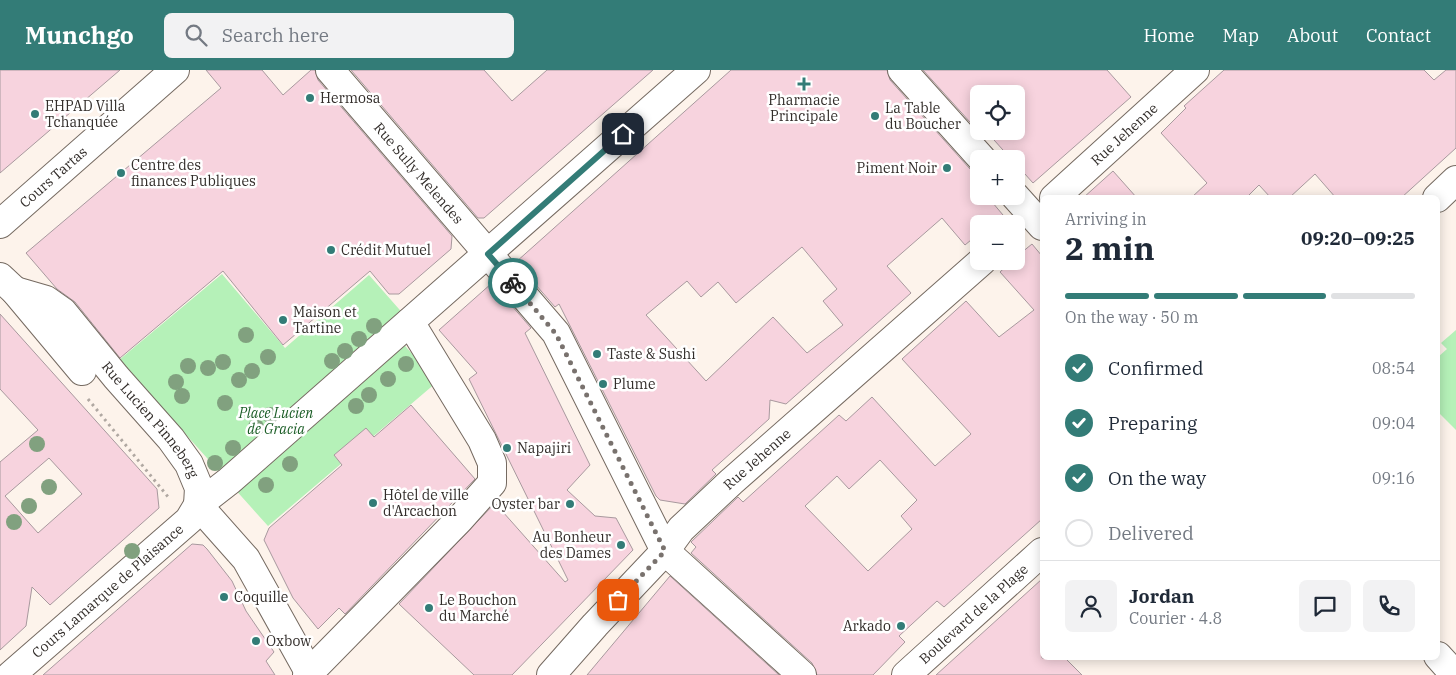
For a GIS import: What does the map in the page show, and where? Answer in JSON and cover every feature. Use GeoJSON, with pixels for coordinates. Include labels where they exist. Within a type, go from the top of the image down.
{"type":"FeatureCollection","features":[{"type":"Feature","properties":{"kind":"street","name":"Cours Tartas"},"geometry":{"type":"LineString","coordinates":[[0,224],[175,70]]}},
{"type":"Feature","properties":{"kind":"street","name":"Rue Sully Melendes"},"geometry":{"type":"LineString","coordinates":[[330,70],[556,334],[665,551]]}},
{"type":"Feature","properties":{"kind":"street"},"geometry":{"type":"LineString","coordinates":[[410,322],[482,440],[492,463],[492,483],[459,520],[308,674],[246,559],[194,512],[696,70]]}},
{"type":"Feature","properties":{"kind":"street"},"geometry":{"type":"LineString","coordinates":[[902,70],[974,150]]}},
{"type":"Feature","properties":{"kind":"street","name":"Rue Jehenne"},"geometry":{"type":"LineString","coordinates":[[1057,195],[1195,70]]}},
{"type":"Feature","properties":{"kind":"street"},"geometry":{"type":"LineString","coordinates":[[1439,195],[1456,180]]}},
{"type":"Feature","properties":{"kind":"street","name":"Rue Jehenne"},"geometry":{"type":"LineString","coordinates":[[551,675],[594,625],[665,551],[681,529],[731,482],[972,270]]}},
{"type":"Feature","properties":{"kind":"street"},"geometry":{"type":"LineString","coordinates":[[7,284],[83,382]]}},
{"type":"Feature","properties":{"kind":"street","name":"Rue Lucien Pinneberg"},"geometry":{"type":"LineString","coordinates":[[7,284],[46,300],[63,312],[116,378],[171,439],[189,464],[199,488],[194,512]]}},
{"type":"Feature","properties":{"kind":"street","name":"Cours Lamarque de Plaisance"},"geometry":{"type":"LineString","coordinates":[[11,675],[194,512]]}},
{"type":"Feature","properties":{"kind":"street"},"geometry":{"type":"LineString","coordinates":[[665,551],[802,675]]}},
{"type":"Feature","properties":{"kind":"street","name":"Boulevard de la Plage"},"geometry":{"type":"LineString","coordinates":[[906,675],[1040,554]]}},
{"type":"Feature","properties":{"kind":"street"},"geometry":{"type":"LineString","coordinates":[[1440,658],[1455,675]]}},
{"type":"Feature","properties":{"kind":"path"},"geometry":{"type":"LineString","coordinates":[[83,382],[194,512]]}},
{"type":"Feature","properties":{"kind":"green space","name":"Place Lucien de Gracia"},"geometry":{"type":"Polygon","coordinates":[[[222,274],[285,348],[369,275],[406,317],[391,330],[437,382],[268,526],[119,360],[222,274]]]}},
{"type":"Feature","properties":{"kind":"green space"},"geometry":{"type":"Polygon","coordinates":[[[1456,330],[1456,430],[1440,414],[1440,355],[1447,349],[1441,343],[1456,330]]]}},
{"type":"Feature","properties":{"kind":"building","name":"EHPAD Villa Tchanquée"},"geometry":{"type":"Polygon","coordinates":[[[0,70],[120,70],[0,173],[0,70]]]}},
{"type":"Feature","properties":{"kind":"building"},"geometry":{"type":"Polygon","coordinates":[[[206,70],[262,70],[283,95],[311,70],[315,70],[318,80],[452,236],[451,249],[399,294],[389,294],[370,271],[283,345],[223,271],[120,358],[75,302],[57,289],[26,253],[221,88],[206,70]]]}},
{"type":"Feature","properties":{"kind":"building"},"geometry":{"type":"Polygon","coordinates":[[[351,70],[484,70],[512,101],[547,70],[653,70],[484,218],[478,218],[351,70]]]}},
{"type":"Feature","properties":{"kind":"building"},"geometry":{"type":"Polygon","coordinates":[[[731,70],[887,70],[890,80],[970,169],[970,205],[995,205],[1003,215],[970,215],[970,241],[965,245],[942,218],[887,266],[911,293],[786,404],[770,400],[769,419],[712,470],[716,474],[685,504],[660,500],[656,496],[559,304],[555,307],[516,262],[731,70]],[[802,247],[736,303],[718,282],[701,297],[687,281],[646,315],[706,381],[773,317],[807,353],[843,325],[823,301],[837,289],[802,247]]]}},
{"type":"Feature","properties":{"kind":"building"},"geometry":{"type":"Polygon","coordinates":[[[923,70],[1107,70],[1131,97],[1033,183],[1025,174],[1025,150],[1003,150],[994,140],[1025,140],[1025,85],[970,85],[970,122],[923,70]]]}},
{"type":"Feature","properties":{"kind":"building"},"geometry":{"type":"Polygon","coordinates":[[[1224,70],[1424,70],[1434,80],[1446,70],[1456,70],[1456,148],[1404,195],[1333,195],[1315,174],[1292,195],[1268,195],[1259,185],[1249,195],[1194,195],[1207,183],[1161,133],[1186,108],[1184,106],[1224,70]]]}},
{"type":"Feature","properties":{"kind":"building"},"geometry":{"type":"Polygon","coordinates":[[[1113,171],[1134,195],[1086,195],[1113,171]]]}},
{"type":"Feature","properties":{"kind":"building"},"geometry":{"type":"Polygon","coordinates":[[[1032,244],[1040,254],[1040,521],[944,607],[937,601],[899,636],[905,642],[873,675],[817,675],[812,663],[691,553],[696,547],[691,542],[738,497],[743,502],[839,415],[846,421],[872,397],[935,466],[971,434],[902,359],[966,301],[999,337],[1034,310],[1000,272],[1002,270],[1025,270],[1025,250],[1032,244]],[[880,460],[849,489],[837,476],[805,506],[868,571],[912,529],[901,516],[917,500],[880,460]]]}},
{"type":"Feature","properties":{"kind":"building"},"geometry":{"type":"Polygon","coordinates":[[[492,283],[531,328],[525,333],[590,465],[567,490],[595,516],[616,518],[633,550],[512,675],[474,675],[399,604],[495,503],[565,582],[568,580],[469,379],[477,373],[439,330],[492,283]]]}},
{"type":"Feature","properties":{"kind":"building"},"geometry":{"type":"Polygon","coordinates":[[[0,314],[157,489],[159,508],[50,605],[32,587],[26,626],[0,650],[0,462],[38,430],[0,389],[0,314]],[[49,458],[5,496],[38,533],[82,494],[49,458]]]}},
{"type":"Feature","properties":{"kind":"building","name":"Hôtel de ville d'Arcachon"},"geometry":{"type":"Polygon","coordinates":[[[411,405],[475,479],[345,614],[339,608],[318,629],[293,598],[264,540],[269,528],[342,465],[334,455],[366,428],[374,437],[411,405]]]}},
{"type":"Feature","properties":{"kind":"building"},"geometry":{"type":"Polygon","coordinates":[[[192,544],[203,545],[232,581],[246,611],[274,652],[266,661],[275,675],[43,675],[192,544]]]}},
{"type":"Feature","properties":{"kind":"building"},"geometry":{"type":"Polygon","coordinates":[[[670,576],[779,675],[587,675],[670,576]]]}},
{"type":"Feature","properties":{"kind":"building"},"geometry":{"type":"Polygon","coordinates":[[[1040,581],[1040,660],[1067,660],[1082,675],[936,675],[1040,581]]]}},
{"type":"Feature","properties":{"kind":"way so far"},"geometry":{"type":"LineString","coordinates":[[513,283],[556,334],[665,551],[618,600]]}},
{"type":"Feature","properties":{"kind":"place","name":"Pharmacie Principale"},"geometry":{"type":"Point","coordinates":[804,84]}},
{"type":"Feature","properties":{"kind":"place","name":"Hermosa"},"geometry":{"type":"Point","coordinates":[310,98]}},
{"type":"Feature","properties":{"kind":"place","name":"EHPAD Villa Tchanquée"},"geometry":{"type":"Point","coordinates":[35,114]}},
{"type":"Feature","properties":{"kind":"place","name":"La Table du Boucher"},"geometry":{"type":"Point","coordinates":[875,116]}},
{"type":"Feature","properties":{"kind":"place","name":"Piment Noir"},"geometry":{"type":"Point","coordinates":[947,168]}},
{"type":"Feature","properties":{"kind":"place","name":"Centre des finances Publiques"},"geometry":{"type":"Point","coordinates":[121,173]}},
{"type":"Feature","properties":{"kind":"place","name":"Crédit Mutuel"},"geometry":{"type":"Point","coordinates":[331,250]}},
{"type":"Feature","properties":{"kind":"place","name":"Maison et Tartine"},"geometry":{"type":"Point","coordinates":[283,320]}},
{"type":"Feature","properties":{"kind":"place","name":"Taste & Sushi"},"geometry":{"type":"Point","coordinates":[597,354]}},
{"type":"Feature","properties":{"kind":"place","name":"Plume"},"geometry":{"type":"Point","coordinates":[603,384]}},
{"type":"Feature","properties":{"kind":"place","name":"Napajiri"},"geometry":{"type":"Point","coordinates":[507,448]}},
{"type":"Feature","properties":{"kind":"place","name":"Hôtel de ville d'Arcachon"},"geometry":{"type":"Point","coordinates":[373,503]}},
{"type":"Feature","properties":{"kind":"place","name":"Oyster bar"},"geometry":{"type":"Point","coordinates":[570,504]}},
{"type":"Feature","properties":{"kind":"place","name":"Au Bonheur des Dames"},"geometry":{"type":"Point","coordinates":[621,545]}},
{"type":"Feature","properties":{"kind":"place","name":"Coquille"},"geometry":{"type":"Point","coordinates":[224,597]}},
{"type":"Feature","properties":{"kind":"place","name":"Le Bouchon du Marché"},"geometry":{"type":"Point","coordinates":[429,608]}},
{"type":"Feature","properties":{"kind":"place","name":"Arkado"},"geometry":{"type":"Point","coordinates":[901,626]}},
{"type":"Feature","properties":{"kind":"place","name":"Oxbow"},"geometry":{"type":"Point","coordinates":[256,641]}},
{"type":"Feature","properties":{"kind":"route"},"geometry":{"type":"LineString","coordinates":[[513,283],[488,254],[623,134]]}}]}
